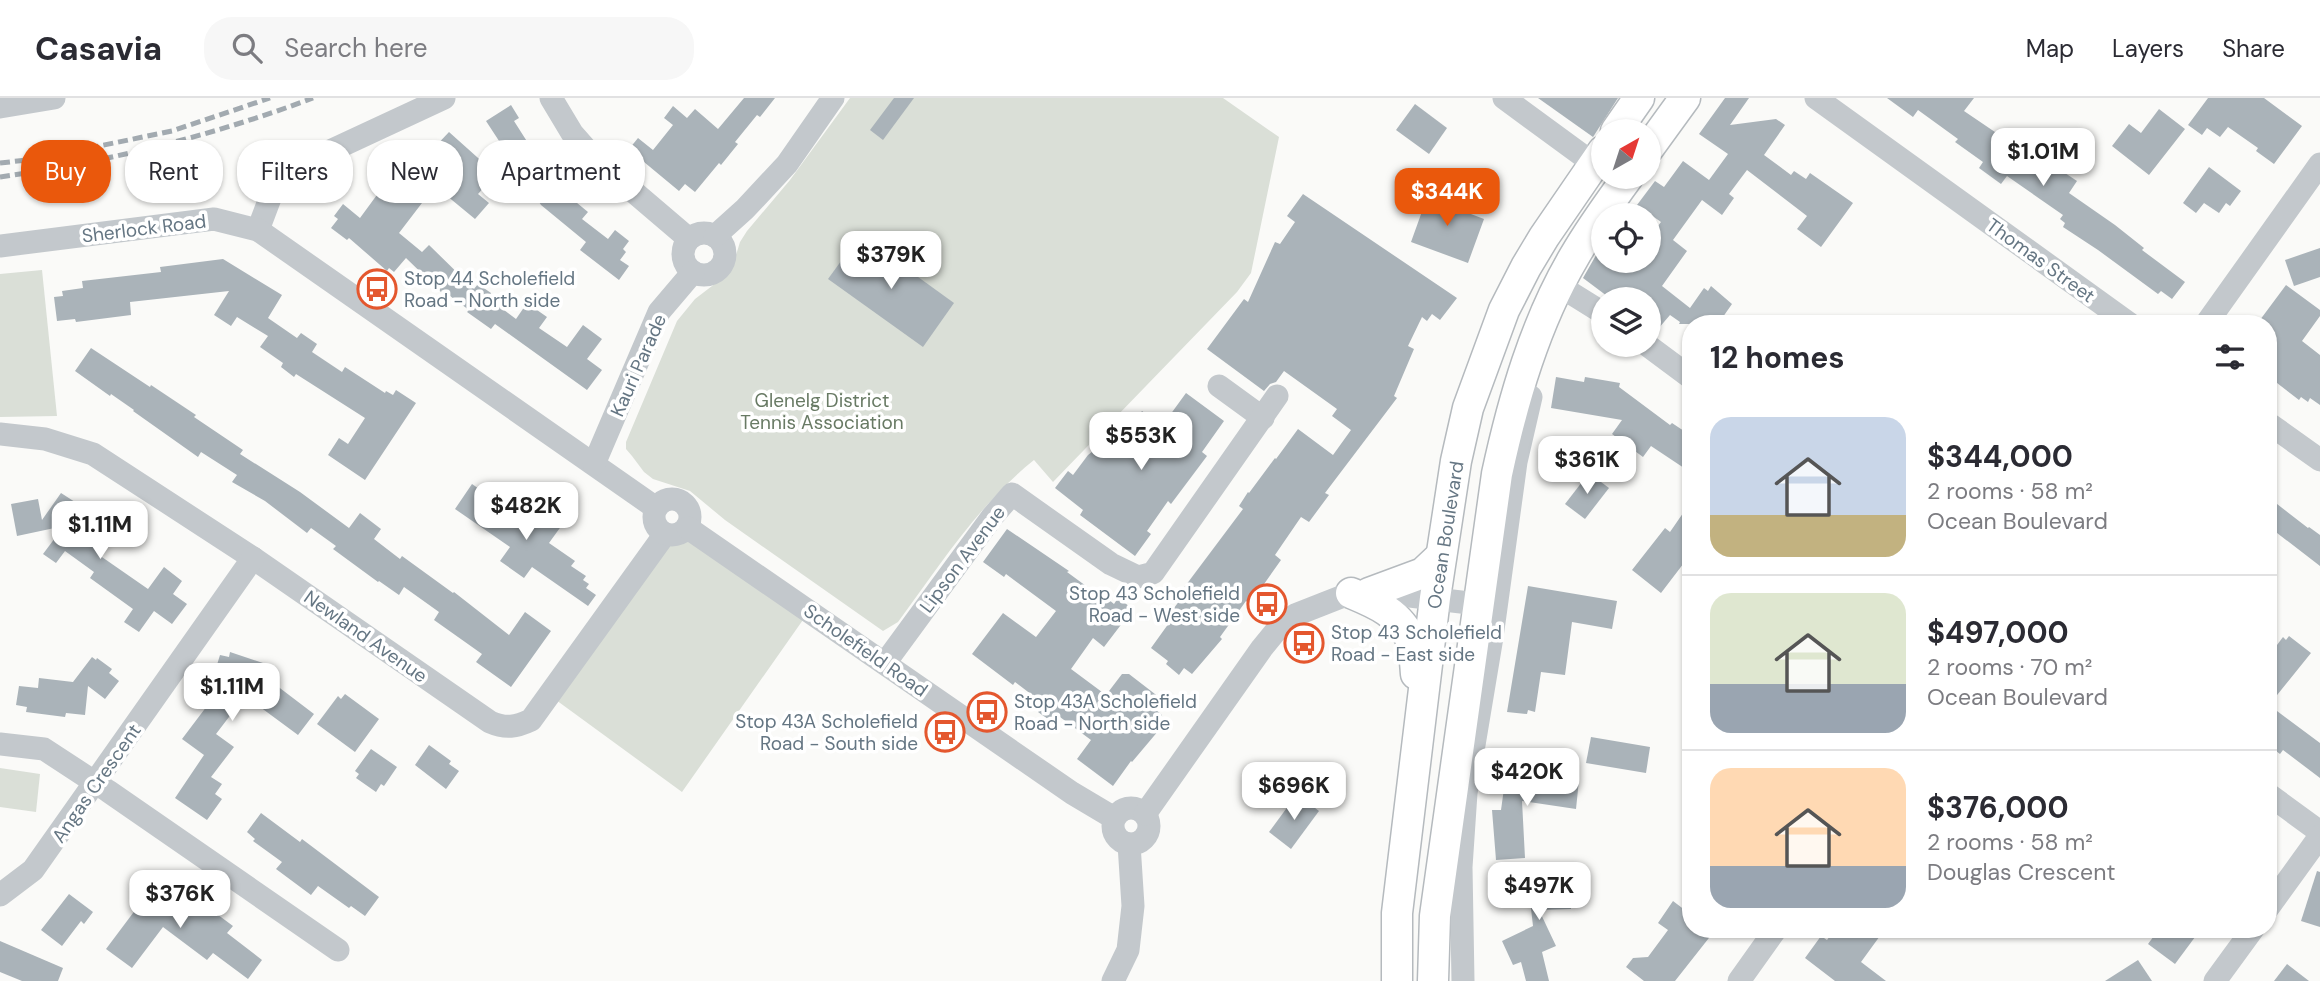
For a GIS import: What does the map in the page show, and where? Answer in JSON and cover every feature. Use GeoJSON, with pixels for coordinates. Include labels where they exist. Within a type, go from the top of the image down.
{"type":"FeatureCollection","features":[{"type":"Feature","properties":{"kind":"main road"},"geometry":{"type":"LineString","coordinates":[[1624,119],[1639,98]]}},
{"type":"Feature","properties":{"kind":"main road"},"geometry":{"type":"LineString","coordinates":[[1661,131],[1685,98]]}},
{"type":"Feature","properties":{"kind":"main road","name":"Ocean Boulevard"},"geometry":{"type":"LineString","coordinates":[[1397,981],[1396,913],[1421,709],[1441,556],[1456,461],[1468,408],[1504,310],[1526,267],[1591,168]]}},
{"type":"Feature","properties":{"kind":"main road"},"geometry":{"type":"LineString","coordinates":[[1433,981],[1434,916],[1497,474],[1507,426],[1527,363],[1559,285],[1574,256],[1620,189]]}},
{"type":"Feature","properties":{"kind":"main road"},"geometry":{"type":"LineString","coordinates":[[1360,593],[1423,573],[1441,556]]}},
{"type":"Feature","properties":{"kind":"main road"},"geometry":{"type":"LineString","coordinates":[[1360,593],[1386,608],[1401,623],[1412,641],[1421,709]]}},
{"type":"Feature","properties":{"kind":"street"},"geometry":{"type":"LineString","coordinates":[[0,107],[48,98]]}},
{"type":"Feature","properties":{"kind":"street"},"geometry":{"type":"LineString","coordinates":[[444,98],[313,159],[294,172],[275,186],[258,230],[656,509]]}},
{"type":"Feature","properties":{"kind":"street"},"geometry":{"type":"LineString","coordinates":[[551,98],[572,133],[594,158],[689,239]]}},
{"type":"Feature","properties":{"kind":"street"},"geometry":{"type":"LineString","coordinates":[[715,236],[745,209],[787,163],[833,98]]}},
{"type":"Feature","properties":{"kind":"street"},"geometry":{"type":"LineString","coordinates":[[1504,98],[1591,154]]}},
{"type":"Feature","properties":{"kind":"street","name":"Thomas Street"},"geometry":{"type":"LineString","coordinates":[[1816,98],[2117,315]]}},
{"type":"Feature","properties":{"kind":"street"},"geometry":{"type":"LineString","coordinates":[[2212,315],[2320,164]]}},
{"type":"Feature","properties":{"kind":"street","name":"Sherlock Road"},"geometry":{"type":"LineString","coordinates":[[0,246],[214,219],[258,230]]}},
{"type":"Feature","properties":{"kind":"street"},"geometry":{"type":"LineString","coordinates":[[702,233],[715,236],[724,247],[722,264],[712,273],[704,275],[693,272],[684,261],[683,253],[689,239],[702,233]]}},
{"type":"Feature","properties":{"kind":"street","name":"Kauri Parade"},"geometry":{"type":"LineString","coordinates":[[594,464],[659,312],[693,272]]}},
{"type":"Feature","properties":{"kind":"street"},"geometry":{"type":"LineString","coordinates":[[1559,285],[1591,305]]}},
{"type":"Feature","properties":{"kind":"street"},"geometry":{"type":"LineString","coordinates":[[1661,355],[1682,371]]}},
{"type":"Feature","properties":{"kind":"street"},"geometry":{"type":"LineString","coordinates":[[1219,386],[1263,418]]}},
{"type":"Feature","properties":{"kind":"street","name":"Lipson Avenue"},"geometry":{"type":"LineString","coordinates":[[885,663],[992,517],[1012,494],[1111,564],[1138,577],[1153,573],[1278,396]]}},
{"type":"Feature","properties":{"kind":"street"},"geometry":{"type":"LineString","coordinates":[[1463,981],[1461,867],[1465,793],[1492,638],[1516,462],[1531,397]]}},
{"type":"Feature","properties":{"kind":"street"},"geometry":{"type":"LineString","coordinates":[[2277,429],[2320,460]]}},
{"type":"Feature","properties":{"kind":"street","name":"Newland Avenue"},"geometry":{"type":"LineString","coordinates":[[0,434],[45,439],[93,454],[253,558],[490,722],[504,728],[531,720],[665,534]]}},
{"type":"Feature","properties":{"kind":"street"},"geometry":{"type":"LineString","coordinates":[[666,500],[684,502],[691,513],[688,528],[678,535],[665,534],[656,526],[656,509],[666,500]]}},
{"type":"Feature","properties":{"kind":"street","name":"Scholefield Road"},"geometry":{"type":"LineString","coordinates":[[688,528],[1072,793],[1114,818]]}},
{"type":"Feature","properties":{"kind":"street","name":"Angas Crescent"},"geometry":{"type":"LineString","coordinates":[[0,895],[33,870],[253,558]]}},
{"type":"Feature","properties":{"kind":"street"},"geometry":{"type":"LineString","coordinates":[[1146,814],[1262,648],[1280,626],[1296,615],[1360,593],[1478,604]]}},
{"type":"Feature","properties":{"kind":"street"},"geometry":{"type":"LineString","coordinates":[[0,744],[44,749],[338,950]]}},
{"type":"Feature","properties":{"kind":"street"},"geometry":{"type":"LineString","coordinates":[[2277,801],[2320,834],[2277,895]]}},
{"type":"Feature","properties":{"kind":"street"},"geometry":{"type":"LineString","coordinates":[[1132,807],[1146,814],[1149,822],[1146,836],[1136,844],[1122,842],[1113,832],[1114,818],[1118,812],[1132,807]]}},
{"type":"Feature","properties":{"kind":"street"},"geometry":{"type":"LineString","coordinates":[[1113,981],[1128,950],[1133,906],[1129,844]]}},
{"type":"Feature","properties":{"kind":"street"},"geometry":{"type":"LineString","coordinates":[[1739,981],[1770,938]]}},
{"type":"Feature","properties":{"kind":"street"},"geometry":{"type":"LineString","coordinates":[[2215,981],[2246,938]]}},
{"type":"Feature","properties":{"kind":"green space","name":"Glenelg District Tennis Association"},"geometry":{"type":"Polygon","coordinates":[[[850,98],[1223,98],[1279,137],[1251,273],[1237,292],[1053,482],[1034,460],[995,496],[961,536],[898,622],[883,631],[725,520],[690,491],[653,479],[626,449],[626,442],[677,321],[695,299],[729,273],[740,242],[747,231],[790,180],[850,98]]]}},
{"type":"Feature","properties":{"kind":"green space"},"geometry":{"type":"Polygon","coordinates":[[[42,270],[57,416],[0,417],[0,274],[42,270]]]}},
{"type":"Feature","properties":{"kind":"green space"},"geometry":{"type":"Polygon","coordinates":[[[688,535],[805,617],[682,792],[556,700],[669,540],[688,535]]]}},
{"type":"Feature","properties":{"kind":"green space"},"geometry":{"type":"Polygon","coordinates":[[[0,768],[40,774],[36,812],[0,807],[0,768]]]}},
{"type":"Feature","properties":{"kind":"building"},"geometry":{"type":"Polygon","coordinates":[[[744,98],[775,98],[760,117],[757,115],[735,142],[738,144],[695,192],[685,184],[679,191],[645,163],[645,144],[653,150],[673,125],[664,118],[673,106],[687,118],[695,109],[718,129],[744,98]]]}},
{"type":"Feature","properties":{"kind":"building"},"geometry":{"type":"Polygon","coordinates":[[[894,98],[914,98],[883,140],[870,130],[894,98]]]}},
{"type":"Feature","properties":{"kind":"building"},"geometry":{"type":"Polygon","coordinates":[[[1538,98],[1618,98],[1605,119],[1591,119],[1591,136],[1538,98]]]}},
{"type":"Feature","properties":{"kind":"building"},"geometry":{"type":"Polygon","coordinates":[[[1725,98],[1749,98],[1730,125],[1776,119],[1785,125],[1764,155],[1791,175],[1794,171],[1806,179],[1810,173],[1853,203],[1821,247],[1797,229],[1807,216],[1747,170],[1729,194],[1734,198],[1722,215],[1702,200],[1673,240],[1687,251],[1662,286],[1690,308],[1704,288],[1708,291],[1711,286],[1732,304],[1724,315],[1682,315],[1682,324],[1679,324],[1680,322],[1670,315],[1661,326],[1661,287],[1595,287],[1583,278],[1591,264],[1591,273],[1661,273],[1661,203],[1638,203],[1649,189],[1661,189],[1661,185],[1664,187],[1683,161],[1709,180],[1728,154],[1699,134],[1725,98]]]}},
{"type":"Feature","properties":{"kind":"building"},"geometry":{"type":"Polygon","coordinates":[[[1887,98],[1974,98],[1964,111],[2042,164],[2048,156],[2067,170],[2065,173],[2077,181],[2069,193],[2115,225],[2144,248],[2142,250],[2185,282],[2172,299],[2161,291],[2158,294],[2063,227],[2065,223],[2060,219],[2063,215],[2007,176],[2001,184],[1979,168],[1983,162],[1955,142],[1958,139],[1918,110],[1913,117],[1887,98]]]}},
{"type":"Feature","properties":{"kind":"building"},"geometry":{"type":"Polygon","coordinates":[[[2208,98],[2264,98],[2302,126],[2274,164],[2256,151],[2258,148],[2228,127],[2220,137],[2207,128],[2202,135],[2188,125],[2208,98]]]}},
{"type":"Feature","properties":{"kind":"building"},"geometry":{"type":"Polygon","coordinates":[[[1415,104],[1447,128],[1429,154],[1396,130],[1415,104]]]}},
{"type":"Feature","properties":{"kind":"building"},"geometry":{"type":"Polygon","coordinates":[[[511,105],[519,118],[514,121],[526,140],[498,140],[486,121],[511,105]]]}},
{"type":"Feature","properties":{"kind":"building"},"geometry":{"type":"Polygon","coordinates":[[[2159,109],[2185,129],[2149,175],[2112,146],[2129,124],[2141,133],[2159,109]]]}},
{"type":"Feature","properties":{"kind":"building"},"geometry":{"type":"Polygon","coordinates":[[[449,132],[458,140],[441,140],[449,132]]]}},
{"type":"Feature","properties":{"kind":"building"},"geometry":{"type":"Polygon","coordinates":[[[463,145],[477,157],[477,203],[489,203],[475,219],[456,203],[463,203],[463,145]]]}},
{"type":"Feature","properties":{"kind":"building"},"geometry":{"type":"Polygon","coordinates":[[[2209,167],[2241,191],[2230,206],[2226,203],[2219,213],[2204,203],[2196,213],[2183,203],[2209,167]]]}},
{"type":"Feature","properties":{"kind":"building"},"geometry":{"type":"Polygon","coordinates":[[[1429,192],[1455,201],[1462,200],[1463,211],[1484,219],[1468,263],[1411,242],[1429,192]]]}},
{"type":"Feature","properties":{"kind":"building"},"geometry":{"type":"Polygon","coordinates":[[[1303,194],[1457,298],[1440,320],[1432,314],[1427,321],[1422,317],[1408,346],[1414,349],[1394,396],[1397,398],[1325,493],[1329,495],[1309,522],[1301,517],[1275,555],[1281,560],[1250,604],[1246,601],[1220,637],[1222,639],[1192,674],[1184,668],[1179,675],[1166,664],[1168,661],[1151,648],[1169,623],[1165,620],[1186,592],[1183,589],[1243,509],[1239,506],[1248,492],[1298,429],[1333,455],[1351,430],[1332,416],[1337,409],[1284,371],[1276,382],[1264,391],[1207,349],[1244,299],[1248,302],[1275,242],[1280,244],[1295,222],[1287,216],[1303,194]]]}},
{"type":"Feature","properties":{"kind":"building"},"geometry":{"type":"Polygon","coordinates":[[[371,203],[422,203],[399,233],[422,252],[429,245],[474,289],[478,284],[491,293],[488,298],[516,319],[527,303],[547,317],[539,328],[567,347],[583,325],[602,339],[587,359],[602,370],[587,390],[495,324],[491,329],[467,312],[469,310],[442,290],[441,292],[406,258],[394,272],[389,268],[387,271],[349,238],[347,240],[331,228],[338,219],[334,216],[343,204],[360,218],[371,203]]]}},
{"type":"Feature","properties":{"kind":"building"},"geometry":{"type":"Polygon","coordinates":[[[540,203],[577,203],[588,212],[582,219],[608,239],[615,230],[629,241],[620,260],[629,266],[619,280],[580,250],[586,242],[540,203]]]}},
{"type":"Feature","properties":{"kind":"building"},"geometry":{"type":"Polygon","coordinates":[[[860,235],[954,303],[923,347],[828,279],[860,235]]]}},
{"type":"Feature","properties":{"kind":"building"},"geometry":{"type":"Polygon","coordinates":[[[2320,248],[2320,277],[2294,286],[2285,260],[2320,248]]]}},
{"type":"Feature","properties":{"kind":"building"},"geometry":{"type":"Polygon","coordinates":[[[223,259],[282,295],[268,318],[297,338],[301,333],[317,344],[312,352],[342,372],[345,367],[385,393],[386,391],[393,395],[396,390],[416,403],[365,480],[328,455],[339,438],[348,444],[365,418],[281,367],[283,363],[260,347],[268,336],[237,317],[231,326],[214,315],[229,291],[130,302],[131,315],[76,322],[75,319],[57,321],[54,297],[63,296],[62,291],[83,288],[82,281],[161,272],[160,267],[223,259]]]}},
{"type":"Feature","properties":{"kind":"building"},"geometry":{"type":"Polygon","coordinates":[[[2286,285],[2320,310],[2320,316],[2302,341],[2320,355],[2320,405],[2310,398],[2308,402],[2301,397],[2299,400],[2277,383],[2277,315],[2264,315],[2286,285]]]}},
{"type":"Feature","properties":{"kind":"building"},"geometry":{"type":"Polygon","coordinates":[[[91,348],[196,415],[194,417],[243,450],[240,454],[300,492],[349,528],[360,513],[381,529],[374,539],[400,559],[402,556],[454,592],[509,635],[525,612],[551,631],[511,687],[476,662],[482,654],[434,620],[439,612],[404,587],[399,595],[378,582],[333,549],[336,546],[311,528],[307,533],[265,501],[232,482],[237,475],[201,452],[198,457],[75,371],[91,348]]]}},
{"type":"Feature","properties":{"kind":"building"},"geometry":{"type":"Polygon","coordinates":[[[1556,377],[1584,382],[1585,377],[1620,383],[1619,387],[1670,425],[1672,423],[1682,430],[1682,467],[1651,446],[1643,457],[1612,434],[1622,420],[1551,408],[1556,377]]]}},
{"type":"Feature","properties":{"kind":"building"},"geometry":{"type":"Polygon","coordinates":[[[1186,393],[1224,421],[1202,452],[1207,456],[1171,504],[1168,501],[1147,531],[1151,534],[1135,556],[1080,515],[1083,510],[1055,488],[1068,471],[1073,475],[1088,455],[1102,444],[1111,451],[1142,411],[1162,426],[1186,393]]]}},
{"type":"Feature","properties":{"kind":"building"},"geometry":{"type":"Polygon","coordinates":[[[1589,473],[1609,488],[1585,519],[1565,504],[1589,473]]]}},
{"type":"Feature","properties":{"kind":"building"},"geometry":{"type":"Polygon","coordinates":[[[472,484],[528,523],[538,508],[562,525],[549,543],[575,561],[571,566],[586,576],[583,580],[589,584],[586,588],[596,595],[588,606],[532,567],[524,578],[500,561],[510,547],[455,509],[472,484]]]}},
{"type":"Feature","properties":{"kind":"building"},"geometry":{"type":"Polygon","coordinates":[[[61,493],[75,502],[70,510],[86,522],[83,525],[108,543],[99,555],[148,589],[164,567],[182,581],[173,594],[187,604],[172,624],[154,611],[139,632],[124,622],[133,609],[90,578],[94,572],[65,551],[56,563],[43,554],[64,526],[17,536],[11,504],[38,499],[42,520],[61,493]]]}},
{"type":"Feature","properties":{"kind":"building"},"geometry":{"type":"Polygon","coordinates":[[[2277,504],[2320,535],[2320,566],[2277,533],[2277,504]]]}},
{"type":"Feature","properties":{"kind":"building"},"geometry":{"type":"Polygon","coordinates":[[[1682,515],[1682,565],[1661,593],[1632,570],[1665,528],[1670,532],[1682,515]]]}},
{"type":"Feature","properties":{"kind":"building"},"geometry":{"type":"Polygon","coordinates":[[[1007,529],[1069,571],[1067,572],[1101,597],[1103,595],[1114,604],[1118,598],[1133,609],[1104,647],[1093,638],[1071,669],[1106,695],[1122,674],[1129,674],[1164,701],[1156,710],[1162,715],[1153,726],[1159,730],[1113,786],[1077,759],[1091,740],[1060,717],[1055,724],[1038,712],[1044,704],[972,654],[1003,613],[1036,637],[1056,611],[1006,574],[1004,577],[983,562],[1007,529]]]}},
{"type":"Feature","properties":{"kind":"building"},"geometry":{"type":"Polygon","coordinates":[[[1528,586],[1617,601],[1612,629],[1572,622],[1565,675],[1541,672],[1535,712],[1528,710],[1527,714],[1507,712],[1528,586]]]}},
{"type":"Feature","properties":{"kind":"building"},"geometry":{"type":"Polygon","coordinates":[[[2289,636],[2311,653],[2277,695],[2277,645],[2283,637],[2286,640],[2289,636]]]}},
{"type":"Feature","properties":{"kind":"building"},"geometry":{"type":"Polygon","coordinates":[[[230,652],[272,666],[268,679],[314,714],[298,735],[245,696],[216,734],[234,747],[211,777],[222,784],[215,794],[222,799],[207,820],[175,798],[204,755],[182,739],[213,698],[201,689],[216,668],[220,655],[229,657],[230,652]]]}},
{"type":"Feature","properties":{"kind":"building"},"geometry":{"type":"Polygon","coordinates":[[[92,657],[112,669],[109,673],[119,681],[105,699],[88,686],[85,715],[66,713],[65,717],[26,712],[27,707],[16,705],[19,686],[38,688],[39,678],[73,682],[92,657]]]}},
{"type":"Feature","properties":{"kind":"building"},"geometry":{"type":"Polygon","coordinates":[[[345,694],[379,719],[355,752],[317,724],[338,696],[341,699],[345,694]]]}},
{"type":"Feature","properties":{"kind":"building"},"geometry":{"type":"Polygon","coordinates":[[[2277,711],[2320,743],[2320,778],[2283,750],[2280,754],[2277,752],[2277,711]]]}},
{"type":"Feature","properties":{"kind":"building"},"geometry":{"type":"Polygon","coordinates":[[[1591,737],[1650,747],[1646,773],[1586,763],[1591,737]]]}},
{"type":"Feature","properties":{"kind":"building"},"geometry":{"type":"Polygon","coordinates":[[[429,745],[451,761],[449,764],[459,771],[446,789],[415,765],[429,745]]]}},
{"type":"Feature","properties":{"kind":"building"},"geometry":{"type":"Polygon","coordinates":[[[371,749],[397,767],[384,786],[381,784],[376,792],[356,778],[359,774],[355,771],[371,749]]]}},
{"type":"Feature","properties":{"kind":"building"},"geometry":{"type":"Polygon","coordinates":[[[1522,772],[1579,780],[1576,809],[1522,801],[1525,858],[1496,860],[1492,810],[1501,810],[1506,774],[1522,776],[1522,772]]]}},
{"type":"Feature","properties":{"kind":"building"},"geometry":{"type":"Polygon","coordinates":[[[1297,794],[1319,811],[1291,849],[1269,832],[1297,794]]]}},
{"type":"Feature","properties":{"kind":"building"},"geometry":{"type":"Polygon","coordinates":[[[261,813],[300,842],[302,839],[379,897],[365,916],[318,886],[311,895],[276,869],[282,862],[253,841],[255,839],[247,832],[261,813]]]}},
{"type":"Feature","properties":{"kind":"building"},"geometry":{"type":"Polygon","coordinates":[[[1547,864],[1548,877],[1569,876],[1571,909],[1539,910],[1556,946],[1542,952],[1549,981],[1526,981],[1521,962],[1513,965],[1502,941],[1533,926],[1526,865],[1547,864]]]}},
{"type":"Feature","properties":{"kind":"building"},"geometry":{"type":"Polygon","coordinates":[[[2317,871],[2320,872],[2320,927],[2301,921],[2317,871]]]}},
{"type":"Feature","properties":{"kind":"building"},"geometry":{"type":"Polygon","coordinates":[[[160,877],[199,907],[202,903],[233,926],[227,933],[262,960],[248,979],[213,953],[207,960],[163,927],[132,968],[106,949],[160,877]]]}},
{"type":"Feature","properties":{"kind":"building"},"geometry":{"type":"Polygon","coordinates":[[[69,894],[93,912],[84,924],[81,921],[62,946],[41,930],[69,894]]]}},
{"type":"Feature","properties":{"kind":"building"},"geometry":{"type":"Polygon","coordinates":[[[1673,901],[1682,908],[1682,938],[1709,938],[1675,981],[1644,981],[1626,967],[1633,958],[1648,957],[1668,930],[1658,923],[1673,901]]]}},
{"type":"Feature","properties":{"kind":"building"},"geometry":{"type":"Polygon","coordinates":[[[1820,938],[1878,938],[1861,962],[1886,981],[1835,981],[1805,958],[1820,938]]]}},
{"type":"Feature","properties":{"kind":"building"},"geometry":{"type":"Polygon","coordinates":[[[2152,938],[2194,938],[2175,964],[2148,944],[2152,938]]]}},
{"type":"Feature","properties":{"kind":"building"},"geometry":{"type":"Polygon","coordinates":[[[0,941],[63,968],[58,981],[22,981],[0,972],[0,941]]]}},
{"type":"Feature","properties":{"kind":"building"},"geometry":{"type":"Polygon","coordinates":[[[2138,960],[2152,981],[2105,981],[2138,960]]]}},
{"type":"Feature","properties":{"kind":"building"},"geometry":{"type":"Polygon","coordinates":[[[2287,964],[2309,981],[2274,981],[2287,964]]]}},
{"type":"Feature","properties":{"kind":"railway"},"geometry":{"type":"LineString","coordinates":[[0,163],[36,159],[172,131],[270,98]]}},
{"type":"Feature","properties":{"kind":"railway"},"geometry":{"type":"LineString","coordinates":[[0,177],[79,164],[198,136],[313,98]]}},
{"type":"Feature","properties":{"kind":"place","name":"Stop 44 Scholefield Road - North side"},"geometry":{"type":"Point","coordinates":[377,289]}},
{"type":"Feature","properties":{"kind":"place","name":"Stop 43 Scholefield Road - West side"},"geometry":{"type":"Point","coordinates":[1267,604]}},
{"type":"Feature","properties":{"kind":"place","name":"Stop 43 Scholefield Road - East side"},"geometry":{"type":"Point","coordinates":[1304,643]}},
{"type":"Feature","properties":{"kind":"place","name":"Stop 43A Scholefield Road - North side"},"geometry":{"type":"Point","coordinates":[987,712]}},
{"type":"Feature","properties":{"kind":"place","name":"Stop 43A Scholefield Road - South side"},"geometry":{"type":"Point","coordinates":[945,732]}}]}
